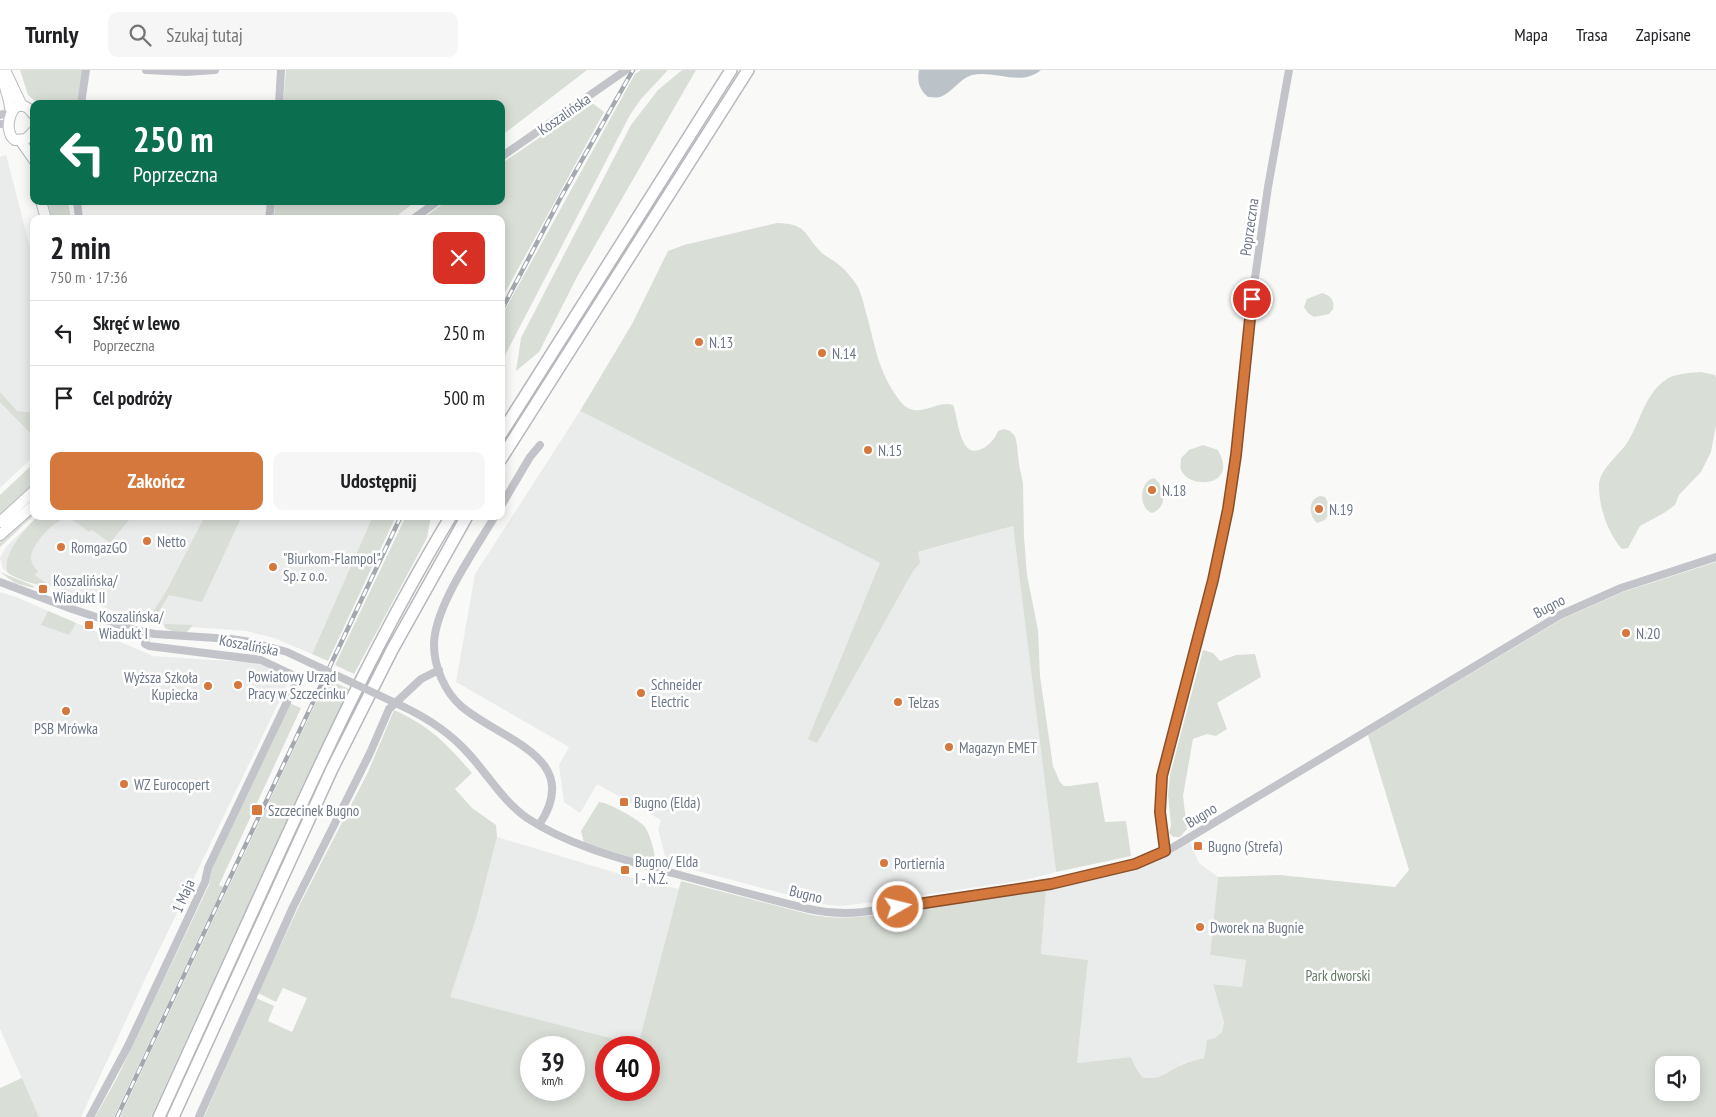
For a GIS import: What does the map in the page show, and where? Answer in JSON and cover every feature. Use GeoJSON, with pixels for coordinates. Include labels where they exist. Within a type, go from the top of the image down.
{"type":"FeatureCollection","features":[{"type":"Feature","properties":{"kind":"highway"},"geometry":{"type":"LineString","coordinates":[[505,428],[730,70]]}},
{"type":"Feature","properties":{"kind":"highway"},"geometry":{"type":"LineString","coordinates":[[505,453],[748,70]]}},
{"type":"Feature","properties":{"kind":"highway"},"geometry":{"type":"LineString","coordinates":[[159,1117],[350,700],[449,520]]}},
{"type":"Feature","properties":{"kind":"highway"},"geometry":{"type":"LineString","coordinates":[[174,1117],[332,769],[396,642],[465,520]]}},
{"type":"Feature","properties":{"kind":"main road"},"geometry":{"type":"LineString","coordinates":[[4,70],[22,106],[30,110]]}},
{"type":"Feature","properties":{"kind":"main road"},"geometry":{"type":"LineString","coordinates":[[4,70],[2,77],[9,100],[3,117],[2,129],[8,137],[20,140],[30,154]]}},
{"type":"Feature","properties":{"kind":"main road"},"geometry":{"type":"LineString","coordinates":[[3,117],[22,106]]}},
{"type":"Feature","properties":{"kind":"main road"},"geometry":{"type":"LineString","coordinates":[[20,140],[30,134]]}},
{"type":"Feature","properties":{"kind":"main road"},"geometry":{"type":"LineString","coordinates":[[0,522],[30,495]]}},
{"type":"Feature","properties":{"kind":"main road"},"geometry":{"type":"LineString","coordinates":[[0,535],[30,508]]}},
{"type":"Feature","properties":{"kind":"street"},"geometry":{"type":"LineString","coordinates":[[82,100],[86,70]]}},
{"type":"Feature","properties":{"kind":"street"},"geometry":{"type":"LineString","coordinates":[[146,70],[215,70]]}},
{"type":"Feature","properties":{"kind":"street"},"geometry":{"type":"LineString","coordinates":[[279,100],[281,70]]}},
{"type":"Feature","properties":{"kind":"street","name":"Koszalińska"},"geometry":{"type":"LineString","coordinates":[[505,154],[626,70]]}},
{"type":"Feature","properties":{"kind":"street","name":"Poprzeczna"},"geometry":{"type":"LineString","coordinates":[[1165,851],[1160,799],[1165,764],[1213,580],[1231,495],[1253,290],[1268,187],[1290,70]]}},
{"type":"Feature","properties":{"kind":"street"},"geometry":{"type":"LineString","coordinates":[[419,215],[432,205]]}},
{"type":"Feature","properties":{"kind":"street"},"geometry":{"type":"LineString","coordinates":[[505,499],[530,457],[540,445]]}},
{"type":"Feature","properties":{"kind":"street"},"geometry":{"type":"LineString","coordinates":[[493,520],[448,596],[440,615],[434,645],[436,660],[446,686],[460,706],[479,720],[528,749],[540,759],[548,770],[552,783],[551,800],[546,814],[539,825]]}},
{"type":"Feature","properties":{"kind":"street","name":"Bugno"},"geometry":{"type":"LineString","coordinates":[[539,825],[577,843],[659,869],[826,913],[842,914],[890,908],[1051,884],[1135,864],[1165,851],[1560,614],[1621,588],[1716,558]]}},
{"type":"Feature","properties":{"kind":"street","name":"Koszalińska"},"geometry":{"type":"LineString","coordinates":[[0,582],[79,612],[146,633],[231,638],[287,652],[424,716],[455,740],[469,754],[500,793],[525,816],[539,825]]}},
{"type":"Feature","properties":{"kind":"street","name":"1 Maja"},"geometry":{"type":"LineString","coordinates":[[90,1117],[128,1046],[205,882],[208,868],[296,684],[297,678],[261,660],[150,646],[144,642],[146,633]]}},
{"type":"Feature","properties":{"kind":"street"},"geometry":{"type":"LineString","coordinates":[[199,1117],[293,907],[370,753],[389,709],[421,679],[439,670]]}},
{"type":"Feature","properties":{"kind":"shaded area"},"geometry":{"type":"Polygon","coordinates":[[[919,70],[1041,70],[1033,75],[1016,78],[990,74],[972,75],[940,97],[928,97],[919,82],[919,70]]]}},
{"type":"Feature","properties":{"kind":"shaded area"},"geometry":{"type":"Polygon","coordinates":[[[6,155],[30,247],[30,460],[0,488],[0,157],[6,155]]]}},
{"type":"Feature","properties":{"kind":"shaded area"},"geometry":{"type":"Polygon","coordinates":[[[580,411],[880,563],[1013,526],[1056,872],[1025,880],[882,901],[842,906],[827,905],[667,863],[658,829],[661,820],[597,784],[580,813],[564,802],[559,765],[569,747],[456,682],[475,574],[580,411]]]}},
{"type":"Feature","properties":{"kind":"shaded area"},"geometry":{"type":"Polygon","coordinates":[[[34,520],[371,520],[312,654],[274,638],[246,631],[151,624],[138,621],[53,587],[45,585],[44,587],[11,575],[3,569],[0,558],[6,547],[34,520]]]}},
{"type":"Feature","properties":{"kind":"shaded area"},"geometry":{"type":"Polygon","coordinates":[[[0,592],[16,597],[153,656],[259,663],[291,677],[147,975],[81,1117],[39,1117],[0,1029],[0,592]]]}},
{"type":"Feature","properties":{"kind":"shaded area"},"geometry":{"type":"Polygon","coordinates":[[[497,837],[643,881],[679,889],[640,1036],[603,1036],[449,997],[476,919],[497,837]]]}},
{"type":"Feature","properties":{"kind":"shaded area"},"geometry":{"type":"Polygon","coordinates":[[[1190,842],[1199,863],[1218,877],[1210,955],[1246,960],[1242,987],[1213,984],[1224,1021],[1222,1032],[1215,1038],[1207,1040],[1204,1058],[1184,1063],[1162,1077],[1142,1077],[1131,1057],[1077,1063],[1088,960],[1041,954],[1046,889],[1137,869],[1172,853],[1190,842]]]}},
{"type":"Feature","properties":{"kind":"green space"},"geometry":{"type":"Polygon","coordinates":[[[20,70],[83,70],[78,100],[34,100],[28,95],[20,70]]]}},
{"type":"Feature","properties":{"kind":"green space"},"geometry":{"type":"Polygon","coordinates":[[[286,70],[587,70],[505,133],[505,100],[283,100],[286,70]]]}},
{"type":"Feature","properties":{"kind":"green space"},"geometry":{"type":"Polygon","coordinates":[[[641,70],[668,70],[641,99],[630,115],[505,355],[505,310],[635,74],[641,70]]]}},
{"type":"Feature","properties":{"kind":"green space"},"geometry":{"type":"Polygon","coordinates":[[[682,70],[696,70],[578,275],[539,352],[516,371],[521,338],[631,125],[658,90],[682,70]]]}},
{"type":"Feature","properties":{"kind":"green space"},"geometry":{"type":"Polygon","coordinates":[[[591,102],[604,112],[505,293],[505,215],[428,215],[441,205],[505,205],[505,161],[591,102]]]}},
{"type":"Feature","properties":{"kind":"green space"},"geometry":{"type":"Polygon","coordinates":[[[49,205],[69,205],[70,215],[51,215],[49,205]]]}},
{"type":"Feature","properties":{"kind":"green space"},"geometry":{"type":"Polygon","coordinates":[[[275,205],[411,205],[398,215],[274,215],[275,205]]]}},
{"type":"Feature","properties":{"kind":"green space"},"geometry":{"type":"Polygon","coordinates":[[[777,223],[794,225],[803,230],[821,252],[841,266],[856,284],[862,297],[877,355],[884,373],[893,391],[904,405],[914,410],[919,410],[942,404],[953,405],[963,442],[972,451],[982,449],[988,445],[998,431],[1004,429],[1010,431],[1015,436],[1023,484],[1027,575],[1038,630],[1040,676],[1053,766],[1060,782],[1064,786],[1098,782],[1105,822],[1126,821],[1131,856],[1056,872],[1013,526],[918,552],[920,563],[913,571],[817,743],[808,739],[880,563],[580,411],[632,324],[668,251],[684,245],[777,223]]]}},
{"type":"Feature","properties":{"kind":"green space"},"geometry":{"type":"Polygon","coordinates":[[[1322,293],[1331,298],[1333,309],[1329,314],[1314,317],[1304,307],[1307,299],[1322,293]]]}},
{"type":"Feature","properties":{"kind":"green space"},"geometry":{"type":"Polygon","coordinates":[[[1701,372],[1715,375],[1716,378],[1716,425],[1711,452],[1701,472],[1679,495],[1675,505],[1640,526],[1628,548],[1622,549],[1612,535],[1602,510],[1600,479],[1632,435],[1647,402],[1657,387],[1672,376],[1701,372]]]}},
{"type":"Feature","properties":{"kind":"green space"},"geometry":{"type":"Polygon","coordinates":[[[0,392],[17,411],[30,413],[30,433],[0,402],[0,392]]]}},
{"type":"Feature","properties":{"kind":"green space"},"geometry":{"type":"Polygon","coordinates":[[[1203,445],[1218,450],[1223,466],[1221,475],[1216,479],[1204,482],[1190,479],[1181,470],[1181,458],[1189,450],[1203,445]]]}},
{"type":"Feature","properties":{"kind":"green space"},"geometry":{"type":"Polygon","coordinates":[[[30,467],[30,489],[0,517],[0,495],[30,467]]]}},
{"type":"Feature","properties":{"kind":"green space"},"geometry":{"type":"Polygon","coordinates":[[[1154,478],[1161,486],[1164,497],[1161,506],[1152,513],[1144,506],[1142,495],[1145,484],[1154,478]]]}},
{"type":"Feature","properties":{"kind":"green space"},"geometry":{"type":"Polygon","coordinates":[[[1321,496],[1327,500],[1329,512],[1325,520],[1317,523],[1312,516],[1311,507],[1314,500],[1321,496]]]}},
{"type":"Feature","properties":{"kind":"green space"},"geometry":{"type":"Polygon","coordinates":[[[30,514],[30,519],[0,547],[0,541],[30,514]]]}},
{"type":"Feature","properties":{"kind":"green space"},"geometry":{"type":"Polygon","coordinates":[[[34,520],[61,520],[44,534],[32,552],[33,565],[38,571],[35,575],[46,583],[44,587],[8,573],[7,566],[11,551],[34,520]]]}},
{"type":"Feature","properties":{"kind":"green space"},"geometry":{"type":"Polygon","coordinates":[[[72,520],[129,520],[110,543],[92,530],[89,532],[72,520]]]}},
{"type":"Feature","properties":{"kind":"green space"},"geometry":{"type":"Polygon","coordinates":[[[203,520],[240,520],[202,602],[169,595],[153,621],[150,620],[151,615],[167,590],[203,520]]]}},
{"type":"Feature","properties":{"kind":"green space"},"geometry":{"type":"Polygon","coordinates":[[[371,520],[394,520],[328,661],[312,654],[371,520]]]}},
{"type":"Feature","properties":{"kind":"green space"},"geometry":{"type":"Polygon","coordinates":[[[404,520],[430,520],[427,538],[354,674],[335,665],[404,520]]]}},
{"type":"Feature","properties":{"kind":"green space","name":"Park dworski"},"geometry":{"type":"Polygon","coordinates":[[[1716,562],[1716,1117],[204,1117],[256,998],[274,1006],[268,1021],[292,1032],[307,998],[283,988],[276,1002],[258,993],[300,904],[368,772],[394,710],[428,729],[463,762],[472,773],[455,789],[472,808],[496,825],[497,837],[476,919],[450,997],[603,1036],[595,1036],[595,1101],[660,1101],[660,1036],[640,1036],[681,881],[808,914],[838,918],[883,914],[1046,889],[1041,954],[1088,960],[1077,1063],[1131,1057],[1142,1077],[1155,1078],[1186,1063],[1204,1058],[1207,1040],[1215,1038],[1222,1032],[1224,1022],[1213,984],[1242,987],[1246,960],[1210,955],[1218,877],[1280,875],[1395,887],[1409,870],[1368,735],[1562,619],[1623,592],[1716,562]]]}},
{"type":"Feature","properties":{"kind":"green space"},"geometry":{"type":"Polygon","coordinates":[[[0,572],[34,586],[33,588],[15,583],[0,572]]]}},
{"type":"Feature","properties":{"kind":"green space"},"geometry":{"type":"Polygon","coordinates":[[[48,611],[76,623],[69,635],[41,625],[48,611]]]}},
{"type":"Feature","properties":{"kind":"green space"},"geometry":{"type":"Polygon","coordinates":[[[164,625],[193,625],[187,632],[174,632],[165,628],[164,625]]]}},
{"type":"Feature","properties":{"kind":"green space"},"geometry":{"type":"Polygon","coordinates":[[[1203,650],[1213,653],[1220,661],[1236,655],[1255,654],[1261,677],[1217,703],[1227,729],[1216,736],[1207,734],[1193,739],[1183,796],[1187,829],[1180,837],[1173,837],[1169,833],[1171,825],[1168,795],[1170,775],[1203,650]]]}},
{"type":"Feature","properties":{"kind":"green space"},"geometry":{"type":"Polygon","coordinates":[[[327,679],[349,689],[300,791],[151,1117],[120,1117],[327,679]]]}},
{"type":"Feature","properties":{"kind":"green space"},"geometry":{"type":"Polygon","coordinates":[[[289,703],[301,708],[219,885],[223,887],[114,1117],[95,1117],[117,1078],[209,885],[211,870],[289,703]]]}},
{"type":"Feature","properties":{"kind":"green space"},"geometry":{"type":"Polygon","coordinates":[[[599,802],[622,811],[644,826],[652,844],[654,862],[650,863],[584,843],[581,831],[599,802]]]}},
{"type":"Feature","properties":{"kind":"green space"},"geometry":{"type":"Polygon","coordinates":[[[22,1078],[39,1117],[0,1117],[0,1088],[22,1078]]]}},
{"type":"Feature","properties":{"kind":"railway"},"geometry":{"type":"LineString","coordinates":[[505,303],[561,197],[633,70]]}},
{"type":"Feature","properties":{"kind":"railway"},"geometry":{"type":"LineString","coordinates":[[117,1117],[399,520]]}},
{"type":"Feature","properties":{"kind":"place","name":"N.13"},"geometry":{"type":"Point","coordinates":[699,342]}},
{"type":"Feature","properties":{"kind":"place","name":"N.14"},"geometry":{"type":"Point","coordinates":[822,353]}},
{"type":"Feature","properties":{"kind":"place","name":"N.15"},"geometry":{"type":"Point","coordinates":[868,450]}},
{"type":"Feature","properties":{"kind":"place","name":"N.18"},"geometry":{"type":"Point","coordinates":[1152,490]}},
{"type":"Feature","properties":{"kind":"place","name":"N.19"},"geometry":{"type":"Point","coordinates":[1319,509]}},
{"type":"Feature","properties":{"kind":"place","name":"Netto"},"geometry":{"type":"Point","coordinates":[147,541]}},
{"type":"Feature","properties":{"kind":"place","name":"RomgazGO"},"geometry":{"type":"Point","coordinates":[61,547]}},
{"type":"Feature","properties":{"kind":"place","name":"\"Biurkom-Flampol\" Sp. z o.o."},"geometry":{"type":"Point","coordinates":[273,567]}},
{"type":"Feature","properties":{"kind":"place","name":"Koszalińska/ Wiadukt II"},"geometry":{"type":"Point","coordinates":[43,589]}},
{"type":"Feature","properties":{"kind":"place","name":"Koszalińska/ Wiadukt I"},"geometry":{"type":"Point","coordinates":[89,625]}},
{"type":"Feature","properties":{"kind":"place","name":"N.20"},"geometry":{"type":"Point","coordinates":[1626,633]}},
{"type":"Feature","properties":{"kind":"place","name":"Powiatowy Urząd Pracy w Szczecinku"},"geometry":{"type":"Point","coordinates":[238,685]}},
{"type":"Feature","properties":{"kind":"place","name":"Wyższa Szkoła Kupiecka"},"geometry":{"type":"Point","coordinates":[208,686]}},
{"type":"Feature","properties":{"kind":"place","name":"Schneider Electric"},"geometry":{"type":"Point","coordinates":[641,693]}},
{"type":"Feature","properties":{"kind":"place","name":"Telzas"},"geometry":{"type":"Point","coordinates":[898,702]}},
{"type":"Feature","properties":{"kind":"place","name":"PSB Mrówka"},"geometry":{"type":"Point","coordinates":[66,711]}},
{"type":"Feature","properties":{"kind":"place","name":"Magazyn EMET"},"geometry":{"type":"Point","coordinates":[949,747]}},
{"type":"Feature","properties":{"kind":"place","name":"WZ Eurocopert"},"geometry":{"type":"Point","coordinates":[124,784]}},
{"type":"Feature","properties":{"kind":"place","name":"Bugno (Elda)"},"geometry":{"type":"Point","coordinates":[624,802]}},
{"type":"Feature","properties":{"kind":"place","name":"Szczecinek Bugno"},"geometry":{"type":"Point","coordinates":[257,810]}},
{"type":"Feature","properties":{"kind":"place","name":"Bugno (Strefa)"},"geometry":{"type":"Point","coordinates":[1198,846]}},
{"type":"Feature","properties":{"kind":"place","name":"Portiernia"},"geometry":{"type":"Point","coordinates":[884,863]}},
{"type":"Feature","properties":{"kind":"place","name":"Bugno/ Elda I - N.Ż."},"geometry":{"type":"Point","coordinates":[625,870]}},
{"type":"Feature","properties":{"kind":"place","name":"Dworek na Bugnie"},"geometry":{"type":"Point","coordinates":[1200,927]}},
{"type":"Feature","properties":{"kind":"route"},"geometry":{"type":"LineString","coordinates":[[898,907],[1051,884],[1135,864],[1165,851],[1160,812],[1162,776],[1213,580],[1228,509],[1236,455],[1252,299]]}}]}
